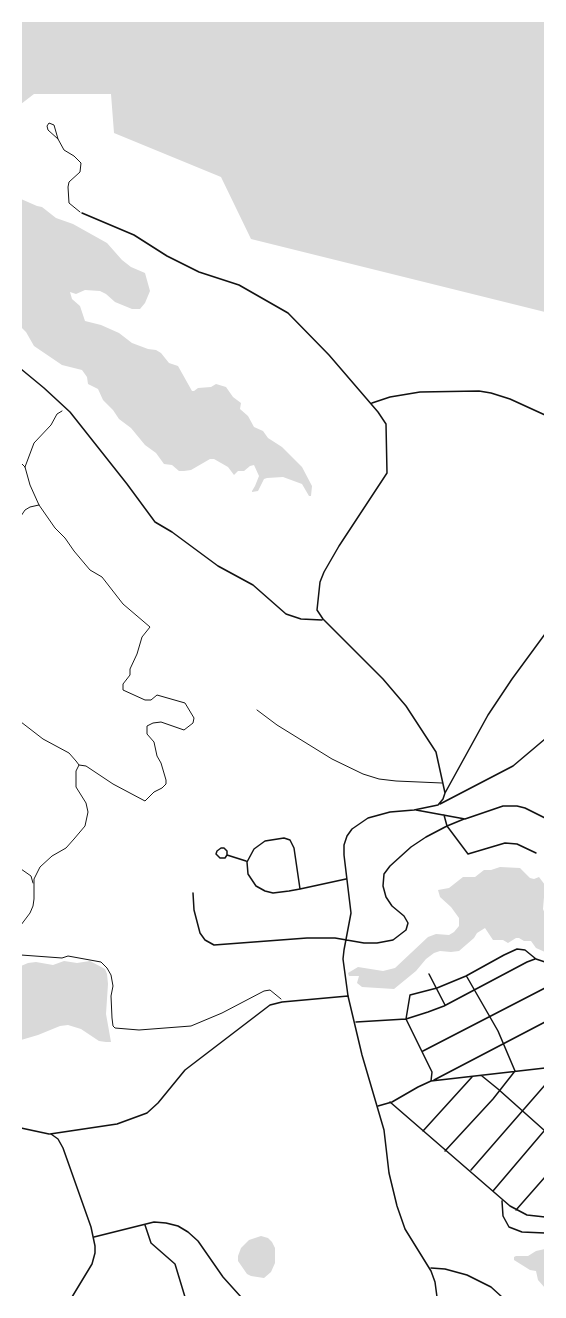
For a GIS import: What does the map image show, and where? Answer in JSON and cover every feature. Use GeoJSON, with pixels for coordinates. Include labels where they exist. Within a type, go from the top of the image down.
{"type":"FeatureCollection","features":[{"type":"Feature","properties":{"kind":"street"},"geometry":{"type":"LineString","coordinates":[[82,213],[139,238],[167,256],[199,272],[239,285],[288,313],[329,355],[386,424],[388,470],[322,576],[317,609],[323,620],[383,679],[406,706],[436,752],[445,793]]}},
{"type":"Feature","properties":{"kind":"street"},"geometry":{"type":"LineString","coordinates":[[21,369],[66,408],[155,522],[218,566],[253,585],[286,614],[301,619],[323,620]]}},
{"type":"Feature","properties":{"kind":"street"},"geometry":{"type":"LineString","coordinates":[[371,404],[390,397],[414,393],[479,391],[513,400],[545,415]]}},
{"type":"Feature","properties":{"kind":"street"},"geometry":{"type":"LineString","coordinates":[[438,805],[488,716],[545,634]]}},
{"type":"Feature","properties":{"kind":"street"},"geometry":{"type":"LineString","coordinates":[[437,1297],[430,1268],[405,1229],[399,1212],[389,1173],[384,1130],[348,996],[343,959],[351,913],[344,848],[348,834],[368,818],[446,802],[510,768],[545,739]]}},
{"type":"Feature","properties":{"kind":"street"},"geometry":{"type":"LineString","coordinates":[[193,893],[194,910],[200,933],[207,942],[214,945],[307,938],[332,938],[364,943],[391,941],[406,930],[408,925],[386,897],[383,886],[384,874],[411,847],[447,826],[498,808],[523,807],[545,818]]}},
{"type":"Feature","properties":{"kind":"street"},"geometry":{"type":"LineString","coordinates":[[414,810],[465,819]]}},
{"type":"Feature","properties":{"kind":"street"},"geometry":{"type":"LineString","coordinates":[[444,815],[447,826],[468,854],[505,843],[515,844],[536,853]]}},
{"type":"Feature","properties":{"kind":"street"},"geometry":{"type":"LineString","coordinates":[[300,889],[294,849],[290,840],[281,838],[262,842],[254,849],[247,862],[247,871],[253,884],[262,890],[273,893],[300,889],[347,879]]}},
{"type":"Feature","properties":{"kind":"street"},"geometry":{"type":"LineString","coordinates":[[227,855],[247,862]]}},
{"type":"Feature","properties":{"kind":"street"},"geometry":{"type":"LineString","coordinates":[[431,1081],[432,1073],[406,1019],[410,995],[437,988],[466,976],[517,949],[525,950],[536,959],[545,962]]}},
{"type":"Feature","properties":{"kind":"street"},"geometry":{"type":"LineString","coordinates":[[354,1022],[406,1019],[445,1005],[526,962],[536,959]]}},
{"type":"Feature","properties":{"kind":"street"},"geometry":{"type":"LineString","coordinates":[[429,974],[445,1005]]}},
{"type":"Feature","properties":{"kind":"street"},"geometry":{"type":"LineString","coordinates":[[466,976],[503,1043],[515,1071]]}},
{"type":"Feature","properties":{"kind":"street"},"geometry":{"type":"LineString","coordinates":[[422,1052],[545,988]]}},
{"type":"Feature","properties":{"kind":"street"},"geometry":{"type":"LineString","coordinates":[[21,1128],[50,1134],[117,1124],[147,1113],[192,1064],[265,1008],[286,1002],[348,996]]}},
{"type":"Feature","properties":{"kind":"street"},"geometry":{"type":"LineString","coordinates":[[377,1107],[545,1022]]}},
{"type":"Feature","properties":{"kind":"street"},"geometry":{"type":"LineString","coordinates":[[431,1081],[545,1068]]}},
{"type":"Feature","properties":{"kind":"street"},"geometry":{"type":"LineString","coordinates":[[445,1151],[515,1071]]}},
{"type":"Feature","properties":{"kind":"street"},"geometry":{"type":"LineString","coordinates":[[481,1076],[545,1131],[492,1191]]}},
{"type":"Feature","properties":{"kind":"street"},"geometry":{"type":"LineString","coordinates":[[423,1132],[473,1077]]}},
{"type":"Feature","properties":{"kind":"street"},"geometry":{"type":"LineString","coordinates":[[469,1172],[545,1085]]}},
{"type":"Feature","properties":{"kind":"street"},"geometry":{"type":"LineString","coordinates":[[390,1102],[516,1210],[529,1215],[545,1217]]}},
{"type":"Feature","properties":{"kind":"street"},"geometry":{"type":"LineString","coordinates":[[50,1134],[58,1139],[63,1148],[95,1249],[92,1264],[72,1297]]}},
{"type":"Feature","properties":{"kind":"street"},"geometry":{"type":"LineString","coordinates":[[516,1210],[545,1177]]}},
{"type":"Feature","properties":{"kind":"street"},"geometry":{"type":"LineString","coordinates":[[502,1199],[503,1216],[509,1227],[522,1232],[545,1233]]}},
{"type":"Feature","properties":{"kind":"street"},"geometry":{"type":"LineString","coordinates":[[93,1237],[157,1222],[178,1226],[201,1244],[223,1277],[241,1297]]}},
{"type":"Feature","properties":{"kind":"street"},"geometry":{"type":"LineString","coordinates":[[144,1224],[151,1243],[175,1264],[185,1297]]}},
{"type":"Feature","properties":{"kind":"street"},"geometry":{"type":"LineString","coordinates":[[430,1268],[462,1272],[488,1285],[502,1297]]}},
{"type":"Feature","properties":{"kind":"lane"},"geometry":{"type":"LineString","coordinates":[[58,140],[56,127],[49,123],[48,130],[64,150],[81,163],[80,172],[69,182],[68,195],[69,203],[82,213]]}},
{"type":"Feature","properties":{"kind":"lane"},"geometry":{"type":"LineString","coordinates":[[257,710],[332,759],[363,774],[396,781],[442,783]]}},
{"type":"Feature","properties":{"kind":"path"},"geometry":{"type":"LineString","coordinates":[[25,467],[35,441],[51,425],[57,414],[66,408]]}},
{"type":"Feature","properties":{"kind":"path"},"geometry":{"type":"LineString","coordinates":[[21,463],[25,467],[40,506],[55,528],[86,566],[102,577],[123,604],[150,627],[143,635],[130,669],[130,675],[123,684],[123,690],[145,700],[151,700],[157,695],[185,703],[194,718],[193,723],[184,730],[157,722],[147,726],[147,734],[154,742],[157,756],[166,775],[166,784],[145,801],[86,766],[79,765],[69,753],[43,739],[21,722]]}},
{"type":"Feature","properties":{"kind":"path"},"geometry":{"type":"LineString","coordinates":[[21,516],[33,505],[40,506]]}},
{"type":"Feature","properties":{"kind":"path"},"geometry":{"type":"LineString","coordinates":[[21,925],[33,906],[34,879],[40,867],[52,856],[66,848],[86,822],[87,806],[76,786],[76,771],[79,765]]}},
{"type":"Feature","properties":{"kind":"path"},"geometry":{"type":"LineString","coordinates":[[21,869],[31,876],[34,885]]}},
{"type":"Feature","properties":{"kind":"path"},"geometry":{"type":"LineString","coordinates":[[21,955],[62,958],[68,956],[101,962],[111,975],[112,1018],[115,1028],[139,1030],[191,1026],[267,991],[286,1002]]}},
{"type":"Feature","properties":{"kind":"shaded area"},"geometry":{"type":"Polygon","coordinates":[[[21,21],[545,21],[545,312],[251,239],[221,177],[114,133],[111,94],[34,94],[21,104],[21,21]]]}},
{"type":"Feature","properties":{"kind":"shaded area"},"geometry":{"type":"Polygon","coordinates":[[[21,199],[42,207],[56,218],[73,224],[107,243],[122,260],[145,273],[150,291],[140,309],[132,309],[115,302],[100,291],[85,290],[76,294],[70,292],[72,299],[80,306],[85,321],[101,325],[119,333],[132,343],[161,353],[169,363],[178,366],[192,391],[216,384],[226,387],[241,403],[240,409],[248,416],[254,427],[263,431],[302,467],[312,486],[311,496],[302,484],[283,477],[264,479],[258,491],[252,492],[259,476],[254,465],[234,475],[228,467],[214,459],[184,471],[164,464],[131,428],[119,419],[103,400],[98,389],[88,384],[87,377],[82,370],[62,365],[34,346],[21,327],[21,199]]]}},
{"type":"Feature","properties":{"kind":"shaded area"},"geometry":{"type":"Polygon","coordinates":[[[500,867],[520,868],[530,878],[539,877],[545,885],[543,909],[545,952],[536,948],[531,941],[519,938],[508,943],[503,940],[493,940],[485,928],[459,951],[434,953],[394,989],[362,987],[357,983],[359,976],[349,976],[348,973],[358,967],[383,971],[395,968],[428,937],[436,934],[449,935],[454,932],[459,926],[459,918],[440,897],[438,890],[449,888],[463,877],[475,877],[484,870],[500,867]]]}},
{"type":"Feature","properties":{"kind":"shaded area"},"geometry":{"type":"Polygon","coordinates":[[[64,961],[77,963],[90,961],[105,969],[108,984],[106,1014],[111,1042],[99,1041],[81,1029],[68,1025],[21,1040],[21,966],[36,962],[53,965],[64,961]]]}},
{"type":"Feature","properties":{"kind":"shaded area"},"geometry":{"type":"Polygon","coordinates":[[[261,1236],[268,1238],[275,1248],[275,1263],[271,1272],[264,1278],[247,1274],[238,1261],[241,1248],[249,1240],[261,1236]]]}},
{"type":"Feature","properties":{"kind":"shaded area"},"geometry":{"type":"Polygon","coordinates":[[[545,1249],[545,1288],[538,1280],[536,1271],[514,1260],[514,1257],[528,1256],[545,1249]]]}}]}
